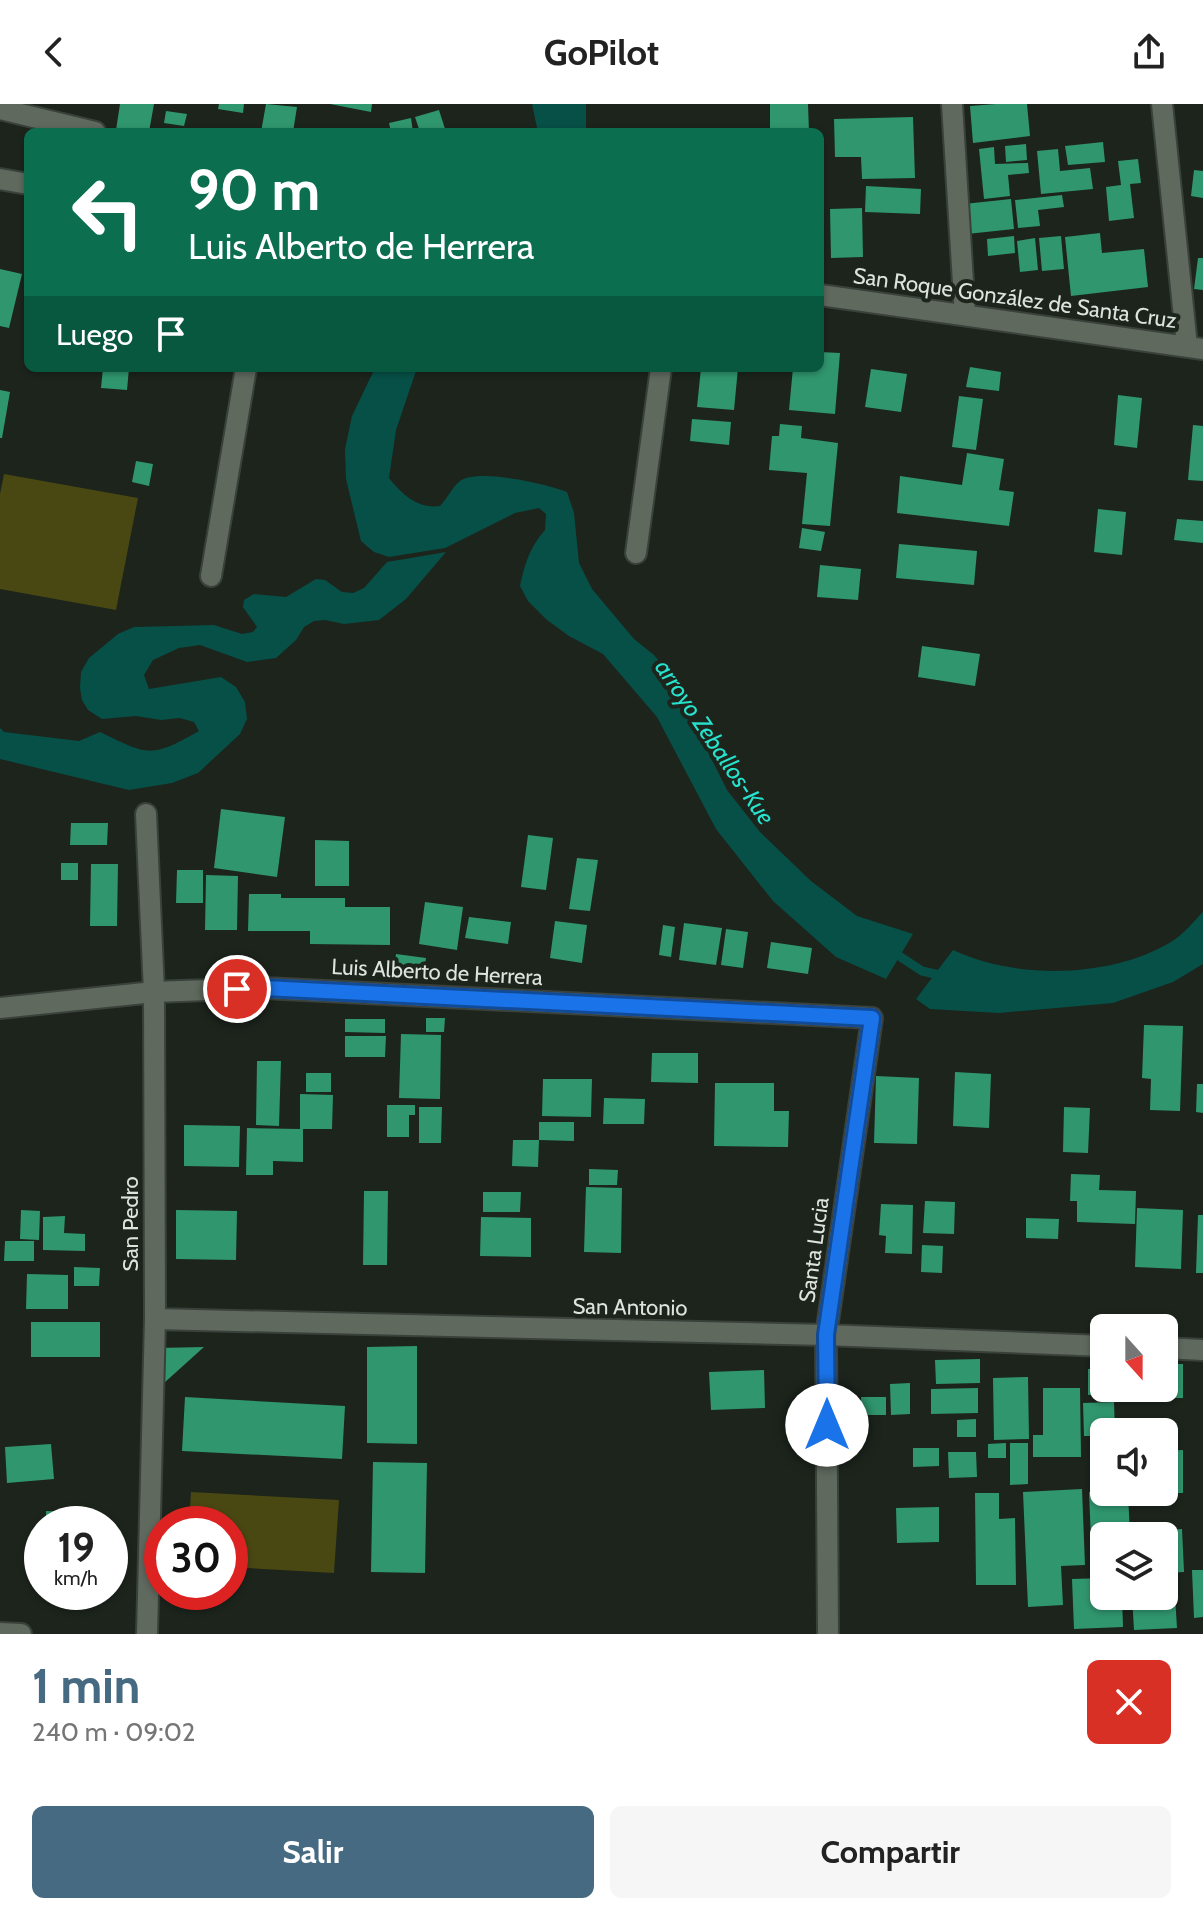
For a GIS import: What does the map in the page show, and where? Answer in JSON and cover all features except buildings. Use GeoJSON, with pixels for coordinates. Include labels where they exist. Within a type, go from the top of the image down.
{"type":"FeatureCollection","features":[{"type":"Feature","properties":{"kind":"street"},"geometry":{"type":"LineString","coordinates":[[952,104],[965,315]]}},
{"type":"Feature","properties":{"kind":"street"},"geometry":{"type":"LineString","coordinates":[[1162,104],[1195,348]]}},
{"type":"Feature","properties":{"kind":"street"},"geometry":{"type":"LineString","coordinates":[[0,109],[78,128]]}},
{"type":"Feature","properties":{"kind":"street"},"geometry":{"type":"LineString","coordinates":[[0,179],[24,183]]}},
{"type":"Feature","properties":{"kind":"street","name":"San Roque González de Santa Cruz"},"geometry":{"type":"LineString","coordinates":[[824,296],[1195,348]]}},
{"type":"Feature","properties":{"kind":"street"},"geometry":{"type":"LineString","coordinates":[[211,576],[245,372]]}},
{"type":"Feature","properties":{"kind":"street"},"geometry":{"type":"LineString","coordinates":[[636,553],[660,372]]}},
{"type":"Feature","properties":{"kind":"street","name":"San Pedro"},"geometry":{"type":"LineString","coordinates":[[146,814],[154,992],[155,1319],[147,1634]]}},
{"type":"Feature","properties":{"kind":"street","name":"Luis Alberto de Herrera"},"geometry":{"type":"LineString","coordinates":[[0,1008],[154,992],[264,988],[872,1018]]}},
{"type":"Feature","properties":{"kind":"street","name":"Santa Lucia"},"geometry":{"type":"LineString","coordinates":[[828,1634],[826,1335],[872,1018]]}},
{"type":"Feature","properties":{"kind":"street","name":"San Antonio"},"geometry":{"type":"LineString","coordinates":[[155,1319],[826,1335],[1090,1345]]}},
{"type":"Feature","properties":{"kind":"street"},"geometry":{"type":"LineString","coordinates":[[1178,1349],[1203,1350]]}},
{"type":"Feature","properties":{"kind":"street"},"geometry":{"type":"LineString","coordinates":[[0,1633],[21,1634]]}},
{"type":"Feature","properties":{"kind":"shaded area"},"geometry":{"type":"Polygon","coordinates":[[[4,474],[138,498],[116,610],[0,589],[0,494],[4,474]]]}},
{"type":"Feature","properties":{"kind":"shaded area"},"geometry":{"type":"Polygon","coordinates":[[[191,1492],[339,1500],[334,1573],[248,1568],[248,1506],[190,1506],[191,1492]]]}},
{"type":"Feature","properties":{"kind":"water"},"geometry":{"type":"Polygon","coordinates":[[[532,104],[586,104],[586,128],[537,128],[532,104]]]}},
{"type":"Feature","properties":{"kind":"water"},"geometry":{"type":"Polygon","coordinates":[[[373,372],[416,372],[396,430],[389,478],[399,490],[417,503],[432,506],[440,506],[460,481],[469,477],[529,482],[567,492],[574,513],[579,563],[592,589],[634,639],[654,655],[668,672],[727,790],[760,832],[811,881],[857,916],[913,934],[886,979],[836,957],[773,901],[716,829],[657,717],[603,654],[569,636],[528,601],[520,586],[529,556],[545,530],[546,514],[539,508],[515,513],[445,548],[389,557],[374,552],[361,541],[346,479],[345,449],[352,416],[373,372]]]}},
{"type":"Feature","properties":{"kind":"water"},"geometry":{"type":"Polygon","coordinates":[[[446,552],[406,599],[379,620],[344,624],[314,621],[304,627],[296,640],[276,658],[247,662],[200,645],[179,648],[153,660],[144,675],[149,689],[221,677],[236,687],[245,702],[247,719],[240,734],[198,773],[172,783],[129,790],[0,759],[0,728],[4,732],[79,741],[100,732],[149,751],[170,746],[199,731],[194,722],[180,718],[161,720],[136,716],[102,719],[88,710],[82,700],[81,672],[89,658],[118,634],[134,627],[214,625],[242,634],[253,632],[257,627],[243,607],[244,600],[254,594],[286,597],[316,579],[325,580],[342,592],[353,593],[364,588],[387,562],[446,552]]]}},
{"type":"Feature","properties":{"kind":"water"},"geometry":{"type":"Polygon","coordinates":[[[1203,912],[1203,964],[1173,982],[1113,1003],[999,1013],[930,1009],[916,999],[953,950],[978,960],[1034,970],[1093,968],[1121,963],[1171,942],[1203,912]]]}},
{"type":"Feature","properties":{"kind":"waterway","name":"arroyo Zeballos-Kue"},"geometry":{"type":"LineString","coordinates":[[890,950],[922,971],[944,976]]}},
{"type":"Feature","properties":{"kind":"route"},"geometry":{"type":"LineString","coordinates":[[237,989],[872,1018],[826,1335],[827,1425]]}}]}
